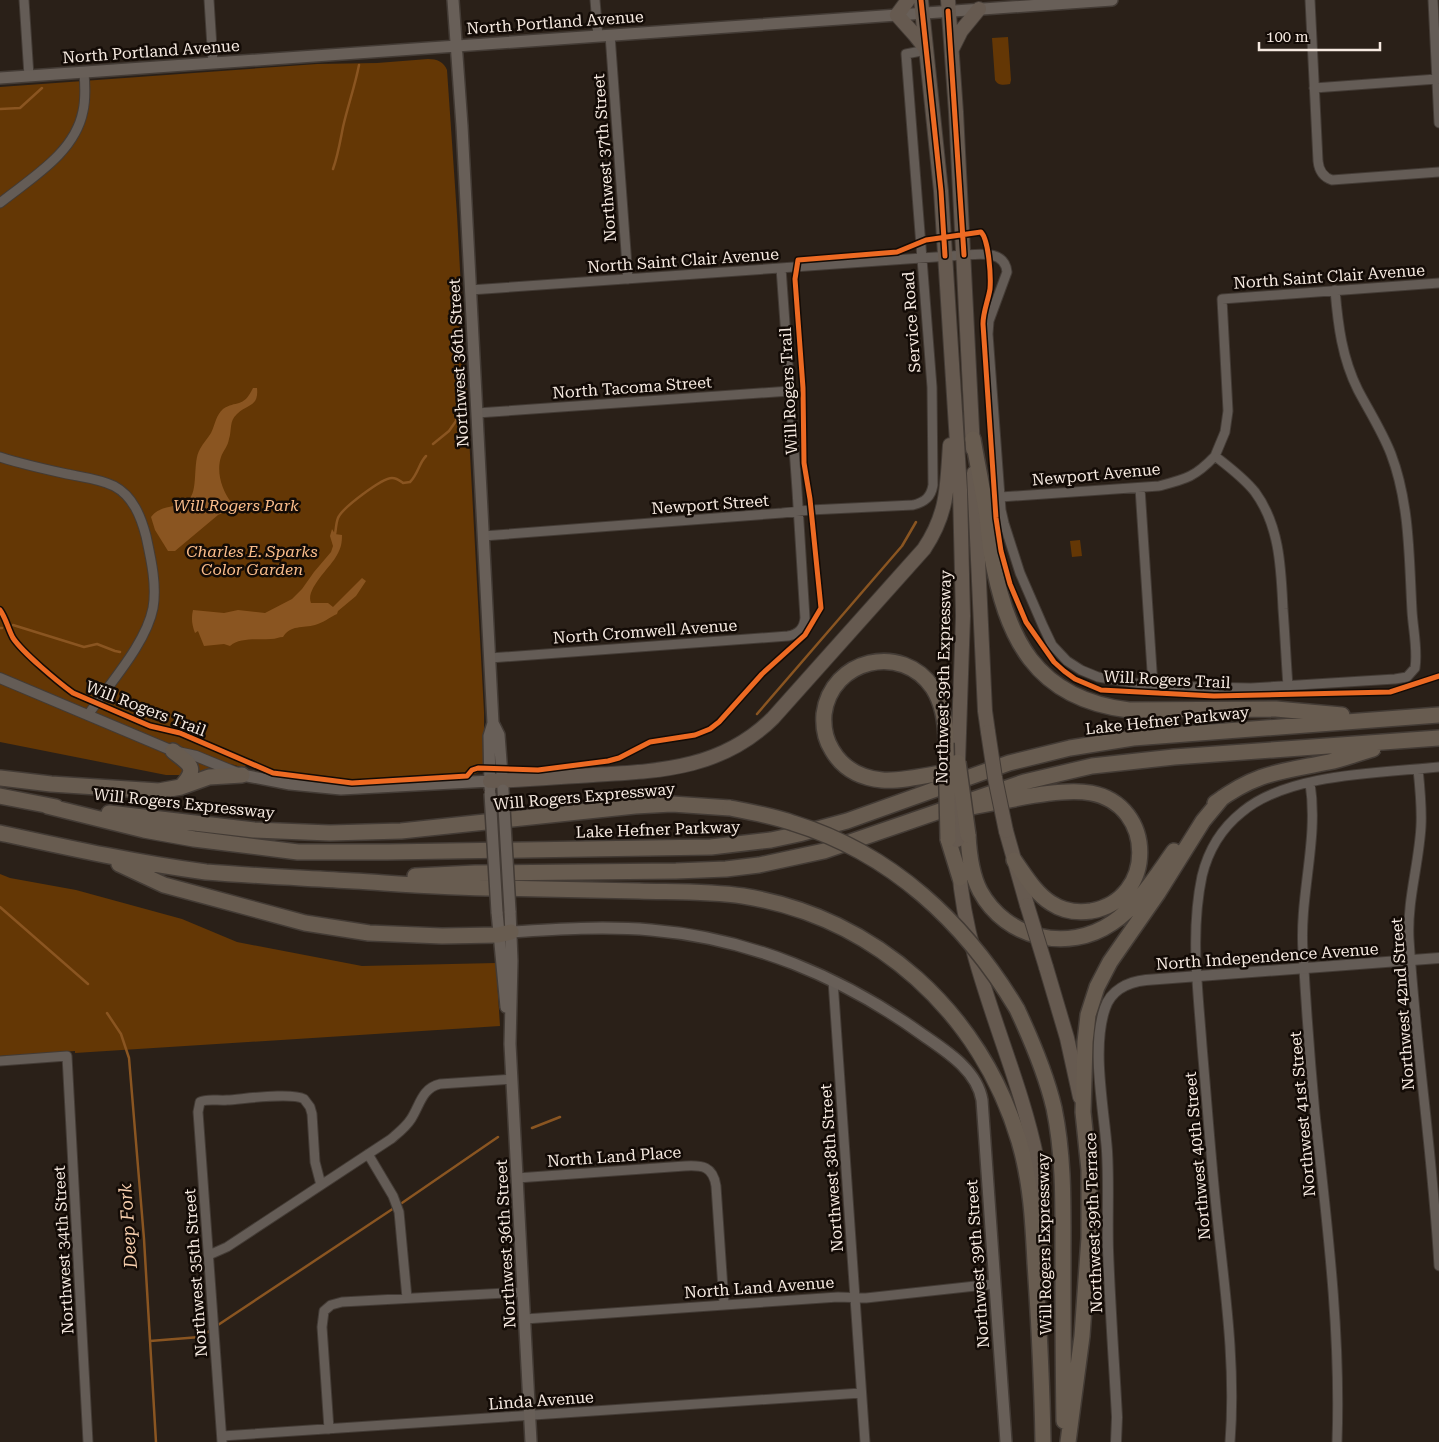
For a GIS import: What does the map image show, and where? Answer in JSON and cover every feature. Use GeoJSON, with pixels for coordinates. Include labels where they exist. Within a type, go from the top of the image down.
{"type":"FeatureCollection","features":[{"type":"Feature","properties":{"kind":"highway"},"geometry":{"type":"LineString","coordinates":[[908,0],[897,15],[926,50]]}},
{"type":"Feature","properties":{"kind":"highway","name":"Northwest 39th Expressway"},"geometry":{"type":"LineString","coordinates":[[922,6],[941,191],[963,562],[953,741],[958,762]]}},
{"type":"Feature","properties":{"kind":"highway","name":"Northwest 39th Expressway"},"geometry":{"type":"LineString","coordinates":[[948,6],[964,255],[985,711],[995,778],[1006,831],[1071,1054],[1083,1112]]}},
{"type":"Feature","properties":{"kind":"highway"},"geometry":{"type":"LineString","coordinates":[[951,50],[961,31],[979,9]]}},
{"type":"Feature","properties":{"kind":"highway"},"geometry":{"type":"LineString","coordinates":[[496,786],[685,766],[726,751],[743,742],[763,727],[910,566],[933,535],[942,518],[946,500],[954,389]]}},
{"type":"Feature","properties":{"kind":"highway"},"geometry":{"type":"LineString","coordinates":[[973,439],[991,552],[1007,616],[1018,642],[1034,664],[1047,678],[1061,688],[1074,696],[1101,706],[1129,710],[1276,709],[1383,720]]}},
{"type":"Feature","properties":{"kind":"highway"},"geometry":{"type":"LineString","coordinates":[[1009,763],[898,780],[884,781],[860,775],[851,771],[840,762],[827,741],[824,723],[828,700],[841,679],[850,671],[860,666],[884,661],[908,666],[923,676],[935,692],[953,741],[958,838],[960,878],[965,917],[1029,1130],[1039,1176],[1043,1242],[1041,1346]]}},
{"type":"Feature","properties":{"kind":"highway","name":"Lake Hefner Parkway"},"geometry":{"type":"LineString","coordinates":[[47,806],[144,830],[298,852],[711,848],[771,840],[833,825],[1009,763],[1077,746],[1133,738],[1439,716]]}},
{"type":"Feature","properties":{"kind":"highway"},"geometry":{"type":"LineString","coordinates":[[328,880],[475,874],[726,869],[779,861],[824,850],[1024,782],[1100,765],[1164,758],[1439,738]]}},
{"type":"Feature","properties":{"kind":"highway"},"geometry":{"type":"LineString","coordinates":[[958,762],[958,838],[984,896],[998,914],[1011,925],[1028,933],[1055,940],[1097,931],[1113,923],[1126,912],[1147,888],[1206,810],[1243,784],[1267,774],[1331,762],[1400,740]]}},
{"type":"Feature","properties":{"kind":"highway"},"geometry":{"type":"LineString","coordinates":[[173,751],[188,762],[190,769],[190,776],[181,787]]}},
{"type":"Feature","properties":{"kind":"highway"},"geometry":{"type":"LineString","coordinates":[[0,778],[111,789],[159,791],[181,787],[209,777],[242,774]]}},
{"type":"Feature","properties":{"kind":"highway"},"geometry":{"type":"LineString","coordinates":[[932,814],[1051,794],[1092,793],[1103,796],[1120,806],[1133,822],[1140,841],[1140,864],[1136,876],[1126,891],[1107,906],[1085,912],[1067,910],[1052,904],[1041,895],[1014,860]]}},
{"type":"Feature","properties":{"kind":"highway","name":"Will Rogers Expressway"},"geometry":{"type":"LineString","coordinates":[[0,796],[47,806],[254,830],[330,833],[401,831],[635,806],[680,805],[730,808],[793,823],[830,837],[877,861],[910,884],[939,908],[972,945],[999,980],[1017,1009],[1046,1081],[1054,1108],[1062,1157],[1064,1227],[1064,1442]]}},
{"type":"Feature","properties":{"kind":"highway"},"geometry":{"type":"LineString","coordinates":[[1078,1442],[1090,1205],[1089,1170],[1083,1112],[1085,1036],[1088,1015],[1099,982],[1110,962],[1158,894],[1203,821],[1222,798]]}},
{"type":"Feature","properties":{"kind":"highway","name":"Will Rogers Expressway"},"geometry":{"type":"LineString","coordinates":[[0,833],[97,854],[206,872],[474,888],[691,892],[743,896],[780,904],[812,914],[833,923],[885,953],[934,994],[960,1023],[989,1067],[1004,1099],[1019,1140],[1029,1184],[1041,1346],[1043,1442]]}},
{"type":"Feature","properties":{"kind":"highway"},"geometry":{"type":"LineString","coordinates":[[97,854],[164,885],[305,923],[368,933],[442,936],[505,934]]}},
{"type":"Feature","properties":{"kind":"highway"},"geometry":{"type":"LineString","coordinates":[[1068,1442],[1082,1336]]}},
{"type":"Feature","properties":{"kind":"main road","name":"Northwest 36th Street"},"geometry":{"type":"LineString","coordinates":[[453,0],[493,723],[499,735],[496,786],[496,912],[505,934]]}},
{"type":"Feature","properties":{"kind":"main road","name":"North Portland Avenue"},"geometry":{"type":"LineString","coordinates":[[0,78],[897,15],[922,6],[979,9],[1112,0]]}},
{"type":"Feature","properties":{"kind":"main road"},"geometry":{"type":"LineString","coordinates":[[242,774],[290,784],[341,789],[496,786]]}},
{"type":"Feature","properties":{"kind":"main road","name":"Northwest 36th Street"},"geometry":{"type":"LineString","coordinates":[[496,786],[510,911],[505,934],[531,1442]]}},
{"type":"Feature","properties":{"kind":"main road"},"geometry":{"type":"LineString","coordinates":[[505,934],[606,928],[682,934],[753,949],[796,964],[833,981]]}},
{"type":"Feature","properties":{"kind":"main road","name":"Northwest 39th Street"},"geometry":{"type":"LineString","coordinates":[[833,981],[881,1007],[921,1033],[958,1062],[978,1084],[982,1100],[1006,1442]]}},
{"type":"Feature","properties":{"kind":"street"},"geometry":{"type":"LineString","coordinates":[[24,0],[29,76]]}},
{"type":"Feature","properties":{"kind":"street"},"geometry":{"type":"LineString","coordinates":[[209,0],[213,63]]}},
{"type":"Feature","properties":{"kind":"street"},"geometry":{"type":"LineString","coordinates":[[595,0],[598,36]]}},
{"type":"Feature","properties":{"kind":"street"},"geometry":{"type":"LineString","coordinates":[[1310,0],[1319,167],[1326,178],[1332,180],[1439,172]]}},
{"type":"Feature","properties":{"kind":"street"},"geometry":{"type":"LineString","coordinates":[[1433,0],[1439,123]]}},
{"type":"Feature","properties":{"kind":"street","name":"Northwest 37th Street"},"geometry":{"type":"LineString","coordinates":[[610,35],[628,279]]}},
{"type":"Feature","properties":{"kind":"street","name":"Service Road"},"geometry":{"type":"LineString","coordinates":[[926,50],[906,54],[932,387],[934,460],[932,489]]}},
{"type":"Feature","properties":{"kind":"street"},"geometry":{"type":"LineString","coordinates":[[0,203],[65,148],[74,135],[83,111],[84,72]]}},
{"type":"Feature","properties":{"kind":"street"},"geometry":{"type":"LineString","coordinates":[[1314,88],[1437,80]]}},
{"type":"Feature","properties":{"kind":"street","name":"North Saint Clair Avenue"},"geometry":{"type":"LineString","coordinates":[[470,290],[988,254],[1003,261],[1007,272],[989,321],[988,334],[1001,497]]}},
{"type":"Feature","properties":{"kind":"street"},"geometry":{"type":"LineString","coordinates":[[781,268],[798,511]]}},
{"type":"Feature","properties":{"kind":"street","name":"North Saint Clair Avenue"},"geometry":{"type":"LineString","coordinates":[[1215,456],[1225,432],[1228,411],[1222,298],[1439,283]]}},
{"type":"Feature","properties":{"kind":"street"},"geometry":{"type":"LineString","coordinates":[[1001,497],[1002,517],[1008,540],[1048,637],[1067,661],[1081,670],[1098,677],[1153,686],[1234,688],[1402,678],[1410,675],[1415,666],[1407,533],[1402,491],[1386,441],[1350,372],[1338,325],[1335,290]]}},
{"type":"Feature","properties":{"kind":"street","name":"North Tacoma Street"},"geometry":{"type":"LineString","coordinates":[[476,413],[790,391]]}},
{"type":"Feature","properties":{"kind":"street"},"geometry":{"type":"LineString","coordinates":[[1215,456],[1241,477],[1255,493],[1267,513],[1277,540],[1288,686]]}},
{"type":"Feature","properties":{"kind":"street","name":"Newport Avenue"},"geometry":{"type":"LineString","coordinates":[[1001,497],[1159,486],[1184,479],[1208,464],[1215,456]]}},
{"type":"Feature","properties":{"kind":"street"},"geometry":{"type":"LineString","coordinates":[[0,457],[111,485],[127,496],[140,518],[152,564],[152,609],[145,632],[134,651],[88,715]]}},
{"type":"Feature","properties":{"kind":"street"},"geometry":{"type":"LineString","coordinates":[[1140,488],[1153,686]]}},
{"type":"Feature","properties":{"kind":"street","name":"Newport Street"},"geometry":{"type":"LineString","coordinates":[[483,536],[798,511],[913,505],[926,499],[932,489]]}},
{"type":"Feature","properties":{"kind":"street","name":"North Cromwell Avenue"},"geometry":{"type":"LineString","coordinates":[[490,658],[794,635],[801,631],[805,618],[798,511]]}},
{"type":"Feature","properties":{"kind":"street"},"geometry":{"type":"LineString","coordinates":[[0,678],[173,751],[196,756],[242,774]]}},
{"type":"Feature","properties":{"kind":"street","name":"Northwest 40th Street"},"geometry":{"type":"LineString","coordinates":[[1230,1442],[1231,1353],[1212,1166],[1196,976],[1195,924],[1205,867],[1220,836],[1242,812],[1271,795],[1310,783],[1356,774],[1439,767]]}},
{"type":"Feature","properties":{"kind":"street","name":"Northwest 42nd Street"},"geometry":{"type":"LineString","coordinates":[[1418,769],[1421,827],[1410,912],[1411,960],[1433,1183],[1439,1266]]}},
{"type":"Feature","properties":{"kind":"street","name":"Northwest 41st Street"},"geometry":{"type":"LineString","coordinates":[[1310,783],[1313,833],[1302,924],[1304,969],[1335,1328],[1338,1373],[1337,1442]]}},
{"type":"Feature","properties":{"kind":"street","name":"North Independence Avenue"},"geometry":{"type":"LineString","coordinates":[[1106,1005],[1115,992],[1130,983],[1146,980],[1439,958]]}},
{"type":"Feature","properties":{"kind":"street","name":"Northwest 38th Street"},"geometry":{"type":"LineString","coordinates":[[833,981],[865,1442]]}},
{"type":"Feature","properties":{"kind":"street","name":"Northwest 39th Terrace"},"geometry":{"type":"LineString","coordinates":[[1106,1005],[1101,1024],[1099,1055],[1107,1164],[1108,1251],[1117,1417],[1116,1442]]}},
{"type":"Feature","properties":{"kind":"street","name":"Northwest 34th Street"},"geometry":{"type":"LineString","coordinates":[[0,1061],[67,1056],[88,1442]]}},
{"type":"Feature","properties":{"kind":"street"},"geometry":{"type":"LineString","coordinates":[[209,1255],[226,1247],[402,1130],[411,1119],[423,1096],[431,1087],[444,1084],[512,1079]]}},
{"type":"Feature","properties":{"kind":"street","name":"Northwest 35th Street"},"geometry":{"type":"LineString","coordinates":[[222,1439],[198,1112],[200,1102],[205,1100],[221,1101],[288,1096],[304,1099],[310,1107],[312,1114],[315,1162],[321,1185]]}},
{"type":"Feature","properties":{"kind":"street"},"geometry":{"type":"LineString","coordinates":[[368,1154],[394,1198],[399,1212],[407,1298]]}},
{"type":"Feature","properties":{"kind":"street","name":"North Land Place"},"geometry":{"type":"LineString","coordinates":[[517,1178],[694,1166],[700,1166],[711,1171],[716,1186],[724,1304]]}},
{"type":"Feature","properties":{"kind":"street","name":"North Land Avenue"},"geometry":{"type":"LineString","coordinates":[[525,1319],[724,1304],[866,1298],[994,1284]]}},
{"type":"Feature","properties":{"kind":"street"},"geometry":{"type":"LineString","coordinates":[[329,1429],[322,1327],[324,1311],[335,1304],[524,1292]]}},
{"type":"Feature","properties":{"kind":"street","name":"Linda Avenue"},"geometry":{"type":"LineString","coordinates":[[222,1439],[329,1429],[861,1393]]}},
{"type":"Feature","properties":{"kind":"green space"},"geometry":{"type":"Polygon","coordinates":[[[1008,37],[1011,80],[1010,84],[1001,85],[995,80],[992,38],[1008,37]]]}},
{"type":"Feature","properties":{"kind":"green space","name":"Will Rogers Park"},"geometry":{"type":"Polygon","coordinates":[[[428,59],[440,62],[447,70],[457,215],[484,712],[484,763],[481,770],[470,775],[365,781],[274,771],[251,759],[244,768],[231,764],[219,770],[196,775],[166,775],[0,742],[0,87],[317,64],[377,63],[428,59]]]}},
{"type":"Feature","properties":{"kind":"green space"},"geometry":{"type":"Polygon","coordinates":[[[1080,540],[1082,556],[1072,557],[1070,541],[1080,540]]]}},
{"type":"Feature","properties":{"kind":"green space"},"geometry":{"type":"Polygon","coordinates":[[[0,874],[10,878],[76,890],[182,919],[237,942],[362,966],[496,963],[500,1026],[0,1056],[0,874]]]}},
{"type":"Feature","properties":{"kind":"shaded area"},"geometry":{"type":"Polygon","coordinates":[[[253,388],[257,388],[256,399],[234,417],[230,436],[220,463],[221,481],[231,502],[228,510],[218,515],[175,551],[168,551],[155,530],[151,517],[159,510],[179,505],[188,500],[195,484],[198,455],[211,433],[219,414],[228,406],[243,402],[253,388]]]}},
{"type":"Feature","properties":{"kind":"shaded area"},"geometry":{"type":"Polygon","coordinates":[[[332,529],[335,534],[342,535],[340,548],[334,560],[315,585],[310,597],[311,603],[328,603],[333,607],[362,578],[366,581],[356,596],[337,614],[318,624],[289,630],[283,637],[244,640],[230,646],[224,644],[204,646],[198,631],[195,633],[194,630],[193,610],[224,613],[238,610],[265,613],[292,599],[331,552],[333,546],[330,536],[332,529]]]}},
{"type":"Feature","properties":{"kind":"waterway"},"geometry":{"type":"LineString","coordinates":[[333,169],[359,65]]}},
{"type":"Feature","properties":{"kind":"waterway"},"geometry":{"type":"LineString","coordinates":[[0,109],[20,108],[42,88]]}},
{"type":"Feature","properties":{"kind":"waterway"},"geometry":{"type":"LineString","coordinates":[[433,444],[449,431],[456,421],[458,377],[454,346],[461,344]]}},
{"type":"Feature","properties":{"kind":"waterway"},"geometry":{"type":"LineString","coordinates":[[335,534],[338,518],[354,501],[387,479],[394,478],[403,483],[410,482],[426,456]]}},
{"type":"Feature","properties":{"kind":"waterway"},"geometry":{"type":"LineString","coordinates":[[757,714],[902,546],[916,522]]}},
{"type":"Feature","properties":{"kind":"waterway"},"geometry":{"type":"LineString","coordinates":[[13,625],[84,647],[97,644],[120,652]]}},
{"type":"Feature","properties":{"kind":"waterway","name":"Deep Fork"},"geometry":{"type":"LineString","coordinates":[[0,907],[88,984]]}},
{"type":"Feature","properties":{"kind":"waterway","name":"Deep Fork"},"geometry":{"type":"LineString","coordinates":[[107,1013],[121,1034],[129,1058],[144,1239],[156,1442]]}},
{"type":"Feature","properties":{"kind":"waterway"},"geometry":{"type":"LineString","coordinates":[[532,1128],[560,1117]]}},
{"type":"Feature","properties":{"kind":"waterway"},"geometry":{"type":"LineString","coordinates":[[399,1205],[498,1137]]}},
{"type":"Feature","properties":{"kind":"waterway"},"geometry":{"type":"LineString","coordinates":[[215,1327],[394,1208]]}},
{"type":"Feature","properties":{"kind":"waterway"},"geometry":{"type":"LineString","coordinates":[[150,1341],[200,1337],[211,1330]]}},
{"type":"Feature","properties":{"kind":"cycle path"},"geometry":{"type":"LineString","coordinates":[[921,0],[941,191],[945,256]]}},
{"type":"Feature","properties":{"kind":"cycle path"},"geometry":{"type":"LineString","coordinates":[[948,11],[964,255]]}},
{"type":"Feature","properties":{"kind":"cycle path","name":"Will Rogers Trail"},"geometry":{"type":"LineString","coordinates":[[0,610],[13,638],[24,651],[73,693],[150,726],[180,733],[273,773],[352,783],[467,776],[472,770],[478,768],[538,770],[608,761],[619,758],[650,742],[695,735],[710,729],[719,722],[762,674],[805,635],[821,608],[810,499],[804,463],[803,388],[795,279],[798,260],[897,252],[926,240],[981,232],[988,250],[990,268],[990,289],[983,324],[996,518],[1001,551],[1010,584],[1026,622],[1054,662],[1075,679],[1101,690],[1214,696],[1390,692],[1439,676]]}},
{"type":"Feature","properties":{"kind":"park label","name":"Charles E. Sparks Color Garden"},"geometry":{"type":"Point","coordinates":[252,560]}}]}
